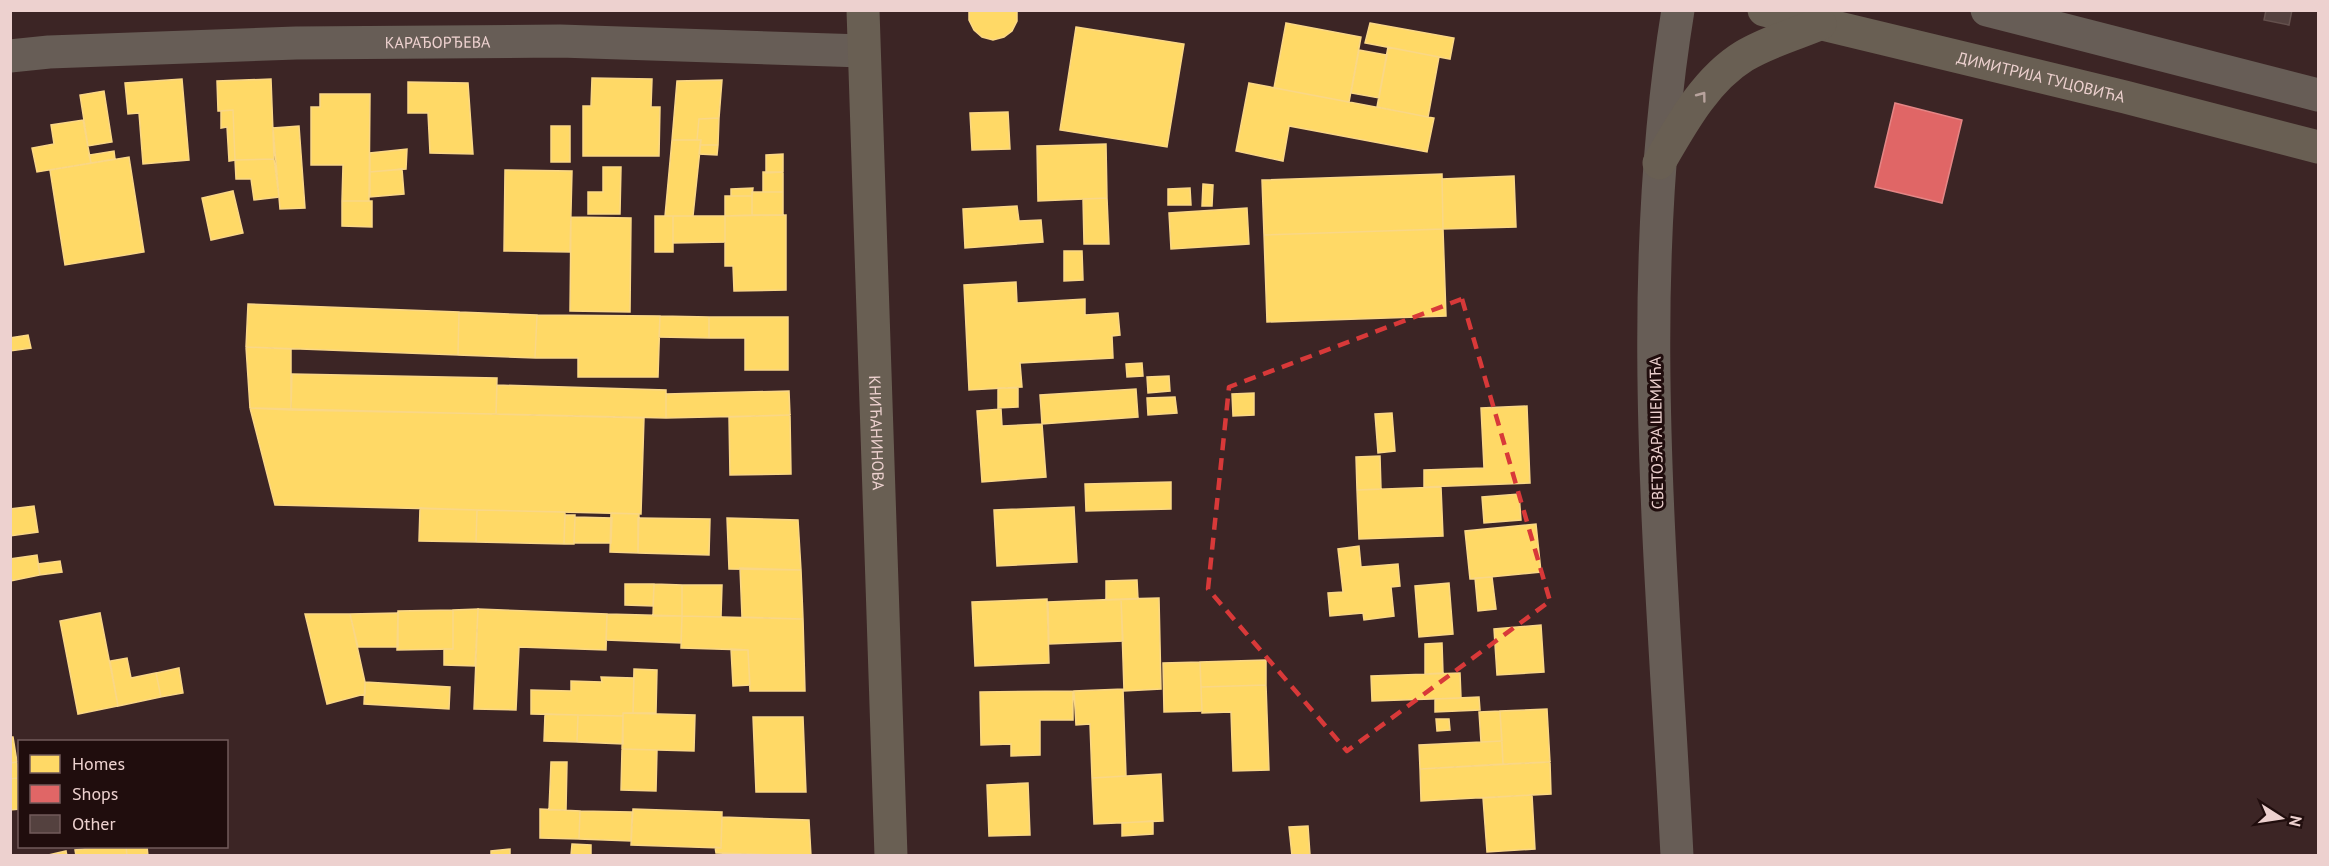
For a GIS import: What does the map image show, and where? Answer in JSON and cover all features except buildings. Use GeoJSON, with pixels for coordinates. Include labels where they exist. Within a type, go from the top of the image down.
{"type":"FeatureCollection","features":[{"type":"Feature","properties":{"kind":"main road","name":"КНИЋАНИНОВА"},"geometry":{"type":"LineString","coordinates":[[863,10],[891,855]]}},
{"type":"Feature","properties":{"kind":"main road","name":"ДИМИТРИЈА ТУЦОВИЋА"},"geometry":{"type":"LineString","coordinates":[[1764,10],[2125,97],[2319,147]]}},
{"type":"Feature","properties":{"kind":"main road"},"geometry":{"type":"LineString","coordinates":[[1659,163],[1683,121],[1714,81],[1744,56],[1820,24]]}},
{"type":"Feature","properties":{"kind":"street","name":"СВЕТОЗАРА ШЕМИЋА"},"geometry":{"type":"LineString","coordinates":[[1677,855],[1655,465],[1654,271],[1659,163],[1668,68],[1678,10]]}},
{"type":"Feature","properties":{"kind":"street"},"geometry":{"type":"LineString","coordinates":[[1987,10],[2319,95]]}},
{"type":"Feature","properties":{"kind":"street","name":"КАРАЂОРЂЕВА"},"geometry":{"type":"LineString","coordinates":[[10,56],[49,52],[296,43],[548,41],[863,51]]}},
{"type":"Feature","properties":{"kind":"highlighted area"},"geometry":{"type":"Polygon","coordinates":[[[1462,299],[1550,601],[1347,751],[1208,589],[1229,387],[1462,299]]]}}]}
